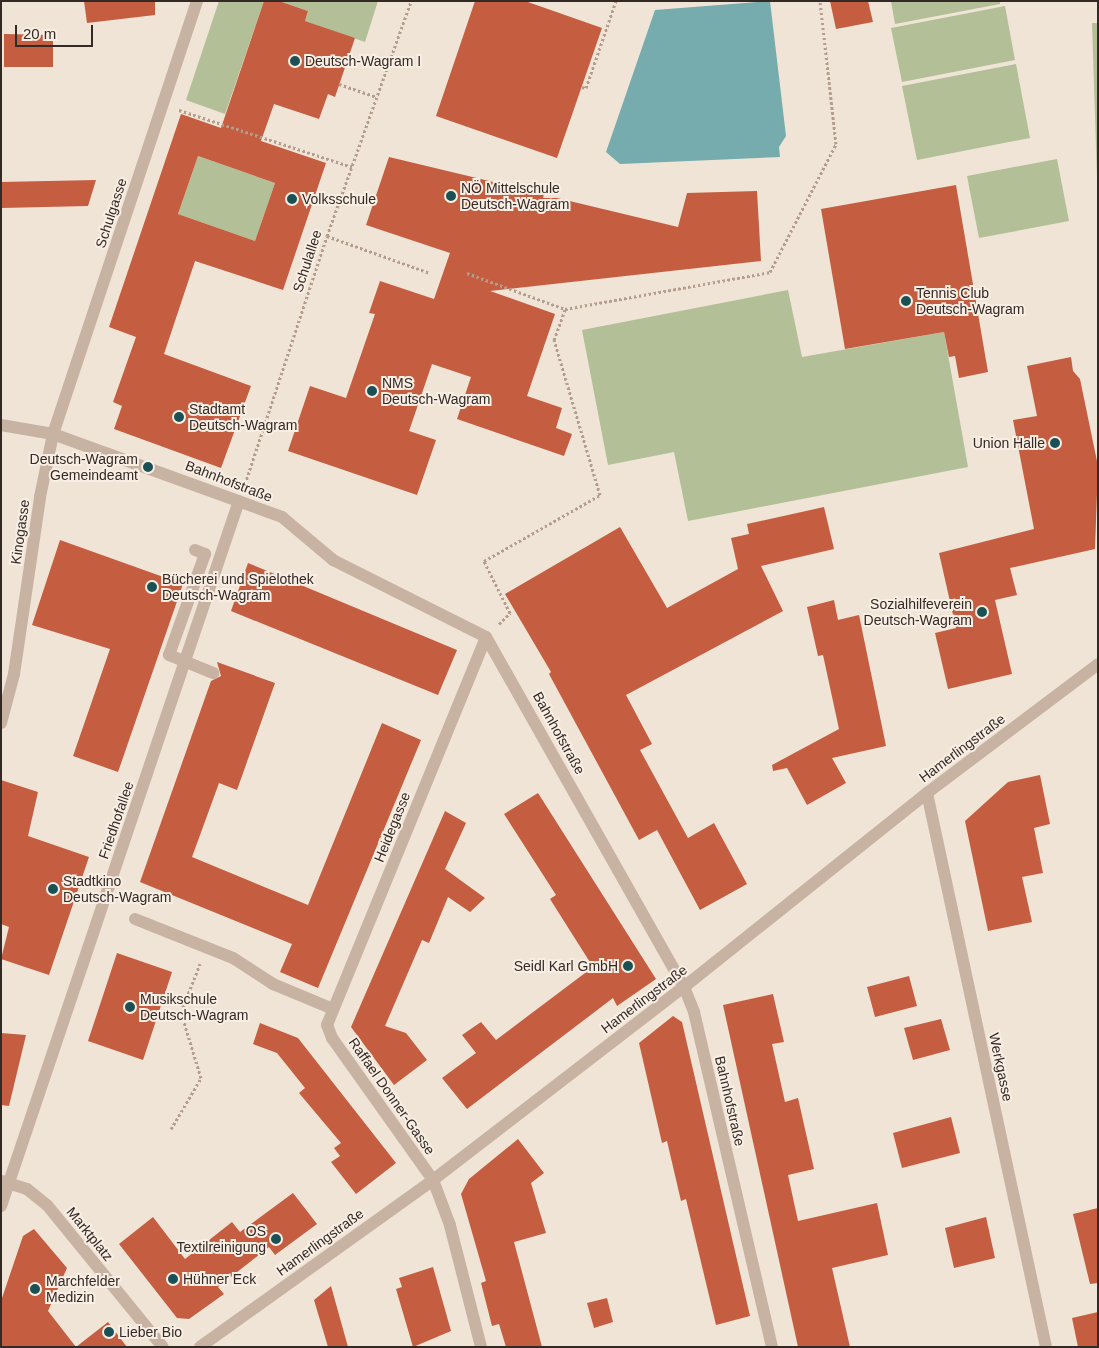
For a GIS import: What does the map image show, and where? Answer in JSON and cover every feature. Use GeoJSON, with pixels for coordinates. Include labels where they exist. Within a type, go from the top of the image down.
{"type":"FeatureCollection","features":[{"type":"Feature","properties":{"kind":"street","name":"Schulgasse"},"geometry":{"type":"LineString","coordinates":[[53,434],[198,1]]}},
{"type":"Feature","properties":{"kind":"street","name":"Bahnhofstraße"},"geometry":{"type":"LineString","coordinates":[[1,425],[53,434],[282,517],[333,560],[486,636],[684,987],[694,1012],[772,1347]]}},
{"type":"Feature","properties":{"kind":"street","name":"Kinogasse"},"geometry":{"type":"LineString","coordinates":[[6,719],[40,497],[53,434]]}},
{"type":"Feature","properties":{"kind":"street","name":"Friedhofallee"},"geometry":{"type":"LineString","coordinates":[[1,1206],[5,1182],[239,501]]}},
{"type":"Feature","properties":{"kind":"street"},"geometry":{"type":"LineString","coordinates":[[195,550],[204,554],[169,656],[213,673]]}},
{"type":"Feature","properties":{"kind":"street","name":"Heidegasse"},"geometry":{"type":"LineString","coordinates":[[328,1029],[333,1009],[486,636]]}},
{"type":"Feature","properties":{"kind":"street","name":"Hamerlingstraße"},"geometry":{"type":"LineString","coordinates":[[200,1347],[433,1180],[684,987],[927,793],[1098,664]]}},
{"type":"Feature","properties":{"kind":"street","name":"Werkgasse"},"geometry":{"type":"LineString","coordinates":[[927,793],[1046,1347]]}},
{"type":"Feature","properties":{"kind":"street"},"geometry":{"type":"LineString","coordinates":[[135,919],[234,958],[273,984],[333,1009]]}},
{"type":"Feature","properties":{"kind":"street","name":"Raffael Donner-Gasse"},"geometry":{"type":"LineString","coordinates":[[328,1029],[433,1180],[450,1225],[480,1347]]}},
{"type":"Feature","properties":{"kind":"street","name":"Marktplatz"},"geometry":{"type":"LineString","coordinates":[[5,1182],[27,1190],[47,1205],[163,1347]]}},
{"type":"Feature","properties":{"kind":"path","name":"Schulallee"},"geometry":{"type":"LineString","coordinates":[[239,501],[327,236],[411,1]]}},
{"type":"Feature","properties":{"kind":"path"},"geometry":{"type":"LineString","coordinates":[[582,87],[586,88],[616,1]]}},
{"type":"Feature","properties":{"kind":"path"},"geometry":{"type":"LineString","coordinates":[[467,273],[564,309],[770,272],[836,144],[820,1]]}},
{"type":"Feature","properties":{"kind":"path"},"geometry":{"type":"LineString","coordinates":[[339,84],[377,97]]}},
{"type":"Feature","properties":{"kind":"path"},"geometry":{"type":"LineString","coordinates":[[163,104],[352,167]]}},
{"type":"Feature","properties":{"kind":"path"},"geometry":{"type":"LineString","coordinates":[[327,236],[430,273]]}},
{"type":"Feature","properties":{"kind":"path"},"geometry":{"type":"LineString","coordinates":[[486,636],[510,613],[484,561],[600,495],[554,340],[564,309]]}},
{"type":"Feature","properties":{"kind":"path"},"geometry":{"type":"LineString","coordinates":[[171,1130],[201,1078],[181,1012],[207,947]]}},
{"type":"Feature","properties":{"kind":"green space"},"geometry":{"type":"Polygon","coordinates":[[[219,1],[264,1],[225,114],[186,100],[219,1]]]}},
{"type":"Feature","properties":{"kind":"green space"},"geometry":{"type":"Polygon","coordinates":[[[279,1],[378,1],[365,42],[305,21],[308,11],[279,1]]]}},
{"type":"Feature","properties":{"kind":"green space"},"geometry":{"type":"Polygon","coordinates":[[[891,1],[1000,1],[1000,4],[895,24],[891,1]]]}},
{"type":"Feature","properties":{"kind":"green space"},"geometry":{"type":"Polygon","coordinates":[[[1005,6],[1015,60],[902,82],[891,28],[1005,6]]]}},
{"type":"Feature","properties":{"kind":"green space"},"geometry":{"type":"Polygon","coordinates":[[[1092,23],[1098,23],[1098,209],[1092,23]]]}},
{"type":"Feature","properties":{"kind":"green space"},"geometry":{"type":"Polygon","coordinates":[[[1016,64],[1030,138],[917,160],[902,86],[1016,64]]]}},
{"type":"Feature","properties":{"kind":"green space"},"geometry":{"type":"Polygon","coordinates":[[[198,156],[275,183],[255,241],[178,214],[198,156]]]}},
{"type":"Feature","properties":{"kind":"green space"},"geometry":{"type":"Polygon","coordinates":[[[1057,159],[1069,221],[979,238],[967,176],[1057,159]]]}},
{"type":"Feature","properties":{"kind":"green space"},"geometry":{"type":"Polygon","coordinates":[[[788,290],[802,357],[944,332],[968,467],[688,521],[674,452],[608,465],[582,330],[788,290]]]}},
{"type":"Feature","properties":{"kind":"water"},"geometry":{"type":"Polygon","coordinates":[[[770,1],[786,136],[779,147],[780,157],[620,164],[606,152],[655,10],[770,1]]]}},
{"type":"Feature","properties":{"kind":"building"},"geometry":{"type":"Polygon","coordinates":[[[84,1],[155,1],[155,15],[87,23],[84,1]]]}},
{"type":"Feature","properties":{"kind":"building"},"geometry":{"type":"Polygon","coordinates":[[[264,1],[279,1],[308,11],[305,21],[355,38],[335,97],[328,94],[319,119],[274,104],[261,141],[326,163],[283,290],[195,261],[164,354],[251,386],[221,468],[114,429],[122,406],[113,402],[136,337],[109,327],[181,114],[221,128],[264,1]],[[198,156],[178,214],[255,241],[275,183],[198,156]]]}},
{"type":"Feature","properties":{"kind":"building"},"geometry":{"type":"Polygon","coordinates":[[[475,1],[525,1],[602,28],[557,158],[436,116],[475,1]]]}},
{"type":"Feature","properties":{"kind":"building"},"geometry":{"type":"Polygon","coordinates":[[[830,1],[868,1],[873,22],[836,29],[830,1]]]}},
{"type":"Feature","properties":{"kind":"building"},"geometry":{"type":"Polygon","coordinates":[[[4,34],[53,35],[53,67],[4,67],[4,34]]]}},
{"type":"Feature","properties":{"kind":"building"},"geometry":{"type":"Polygon","coordinates":[[[389,157],[544,194],[543,198],[557,198],[678,227],[687,193],[757,191],[761,261],[490,291],[555,314],[527,396],[562,408],[556,428],[572,434],[564,456],[457,419],[471,377],[432,364],[409,431],[436,440],[417,495],[288,451],[310,386],[346,398],[375,314],[369,313],[380,281],[434,299],[450,253],[366,225],[389,157]]]}},
{"type":"Feature","properties":{"kind":"building"},"geometry":{"type":"Polygon","coordinates":[[[96,180],[88,206],[1,208],[1,182],[96,180]]]}},
{"type":"Feature","properties":{"kind":"building","name":"Tennis Club Deutsch-Wagram"},"geometry":{"type":"Polygon","coordinates":[[[956,185],[988,372],[959,378],[955,356],[949,357],[944,332],[845,349],[821,209],[956,185]]]}},
{"type":"Feature","properties":{"kind":"building"},"geometry":{"type":"Polygon","coordinates":[[[1071,357],[1073,371],[1080,379],[1098,466],[1095,549],[1010,568],[1017,595],[995,600],[1012,674],[948,689],[935,633],[956,628],[939,553],[1034,529],[1013,420],[1037,416],[1027,366],[1071,357]]]}},
{"type":"Feature","properties":{"kind":"building"},"geometry":{"type":"Polygon","coordinates":[[[824,507],[834,549],[761,566],[783,611],[626,695],[652,744],[640,750],[688,838],[714,823],[747,884],[700,910],[657,830],[639,840],[549,674],[551,672],[505,594],[620,527],[667,608],[738,569],[731,538],[749,534],[747,524],[824,507]]]}},
{"type":"Feature","properties":{"kind":"building"},"geometry":{"type":"Polygon","coordinates":[[[60,540],[183,584],[118,772],[73,756],[110,649],[32,625],[60,540]]]}},
{"type":"Feature","properties":{"kind":"building"},"geometry":{"type":"Polygon","coordinates":[[[248,563],[457,650],[438,695],[231,611],[248,563]]]}},
{"type":"Feature","properties":{"kind":"building"},"geometry":{"type":"Polygon","coordinates":[[[834,600],[838,620],[859,615],[886,746],[832,758],[846,783],[807,805],[787,768],[773,771],[772,765],[839,729],[823,655],[818,656],[807,607],[834,600]]]}},
{"type":"Feature","properties":{"kind":"building"},"geometry":{"type":"Polygon","coordinates":[[[217,662],[275,683],[237,790],[219,783],[192,857],[308,905],[382,723],[421,740],[318,988],[280,972],[292,944],[140,882],[211,681],[221,676],[217,662]]]}},
{"type":"Feature","properties":{"kind":"building"},"geometry":{"type":"Polygon","coordinates":[[[1040,775],[1050,824],[1034,828],[1043,873],[1022,877],[1032,922],[988,931],[965,821],[1008,782],[1040,775]]]}},
{"type":"Feature","properties":{"kind":"building"},"geometry":{"type":"Polygon","coordinates":[[[1,780],[38,792],[28,836],[89,857],[49,975],[1,959],[9,927],[1,924],[1,780]]]}},
{"type":"Feature","properties":{"kind":"building"},"geometry":{"type":"Polygon","coordinates":[[[538,793],[656,979],[617,1006],[613,998],[467,1109],[442,1078],[476,1053],[462,1035],[481,1022],[496,1040],[593,967],[550,899],[556,895],[504,814],[538,793]]]}},
{"type":"Feature","properties":{"kind":"building"},"geometry":{"type":"Polygon","coordinates":[[[445,811],[466,823],[445,869],[485,898],[470,912],[448,897],[429,943],[422,940],[385,1026],[406,1033],[427,1060],[394,1085],[351,1027],[445,811]]]}},
{"type":"Feature","properties":{"kind":"building","name":"Musikschule Deutsch-Wagram"},"geometry":{"type":"Polygon","coordinates":[[[117,953],[172,972],[143,1060],[88,1041],[117,953]]]}},
{"type":"Feature","properties":{"kind":"building"},"geometry":{"type":"Polygon","coordinates":[[[909,976],[917,1006],[875,1017],[867,987],[909,976]]]}},
{"type":"Feature","properties":{"kind":"building"},"geometry":{"type":"Polygon","coordinates":[[[773,994],[784,1042],[772,1044],[785,1102],[798,1098],[814,1169],[788,1175],[798,1221],[877,1203],[888,1255],[832,1268],[850,1347],[798,1347],[723,1005],[773,994]]]}},
{"type":"Feature","properties":{"kind":"building"},"geometry":{"type":"Polygon","coordinates":[[[673,1016],[682,1022],[750,1316],[716,1325],[686,1199],[681,1201],[667,1141],[662,1143],[639,1043],[673,1016]]]}},
{"type":"Feature","properties":{"kind":"building"},"geometry":{"type":"Polygon","coordinates":[[[941,1019],[950,1050],[913,1060],[904,1028],[941,1019]]]}},
{"type":"Feature","properties":{"kind":"building"},"geometry":{"type":"Polygon","coordinates":[[[260,1023],[298,1038],[396,1163],[356,1194],[331,1162],[340,1156],[334,1148],[341,1143],[299,1093],[305,1088],[277,1053],[253,1044],[260,1023]]]}},
{"type":"Feature","properties":{"kind":"building"},"geometry":{"type":"Polygon","coordinates":[[[1,1033],[26,1035],[9,1106],[1,1105],[1,1033]]]}},
{"type":"Feature","properties":{"kind":"building"},"geometry":{"type":"Polygon","coordinates":[[[951,1117],[960,1153],[902,1168],[893,1133],[951,1117]]]}},
{"type":"Feature","properties":{"kind":"building"},"geometry":{"type":"Polygon","coordinates":[[[518,1139],[544,1173],[531,1183],[546,1233],[514,1242],[542,1347],[506,1347],[499,1324],[492,1326],[481,1283],[486,1281],[461,1194],[469,1179],[518,1139]]]}},
{"type":"Feature","properties":{"kind":"building"},"geometry":{"type":"Polygon","coordinates":[[[293,1193],[317,1224],[275,1255],[269,1247],[218,1287],[224,1294],[189,1319],[177,1318],[119,1244],[153,1217],[185,1259],[232,1222],[240,1232],[293,1193]]]}},
{"type":"Feature","properties":{"kind":"building"},"geometry":{"type":"Polygon","coordinates":[[[1098,1208],[1098,1283],[1090,1284],[1073,1214],[1098,1208]]]}},
{"type":"Feature","properties":{"kind":"building"},"geometry":{"type":"Polygon","coordinates":[[[986,1217],[995,1258],[954,1268],[945,1228],[986,1217]]]}},
{"type":"Feature","properties":{"kind":"building"},"geometry":{"type":"Polygon","coordinates":[[[34,1229],[67,1268],[48,1311],[76,1347],[1,1347],[1,1301],[23,1236],[34,1229]]]}},
{"type":"Feature","properties":{"kind":"building"},"geometry":{"type":"Polygon","coordinates":[[[433,1267],[451,1331],[413,1347],[396,1289],[402,1287],[399,1278],[433,1267]]]}},
{"type":"Feature","properties":{"kind":"building"},"geometry":{"type":"Polygon","coordinates":[[[331,1286],[348,1347],[328,1347],[314,1300],[331,1286]]]}},
{"type":"Feature","properties":{"kind":"building"},"geometry":{"type":"Polygon","coordinates":[[[607,1298],[613,1322],[594,1328],[587,1303],[607,1298]]]}},
{"type":"Feature","properties":{"kind":"building"},"geometry":{"type":"Polygon","coordinates":[[[1098,1312],[1098,1347],[1078,1347],[1072,1318],[1098,1312]]]}},
{"type":"Feature","properties":{"kind":"building"},"geometry":{"type":"Polygon","coordinates":[[[108,1322],[127,1347],[76,1347],[108,1322]]]}},
{"type":"Feature","properties":{"kind":"place","name":"Deutsch-Wagram I"},"geometry":{"type":"Point","coordinates":[295,61]}},
{"type":"Feature","properties":{"kind":"place","name":"NÖ Mittelschule Deutsch-Wagram"},"geometry":{"type":"Point","coordinates":[451,196]}},
{"type":"Feature","properties":{"kind":"place","name":"Volksschule"},"geometry":{"type":"Point","coordinates":[292,199]}},
{"type":"Feature","properties":{"kind":"place","name":"Tennis Club Deutsch-Wagram"},"geometry":{"type":"Point","coordinates":[906,301]}},
{"type":"Feature","properties":{"kind":"place","name":"NMS Deutsch-Wagram"},"geometry":{"type":"Point","coordinates":[372,391]}},
{"type":"Feature","properties":{"kind":"place","name":"Stadtamt Deutsch-Wagram"},"geometry":{"type":"Point","coordinates":[179,417]}},
{"type":"Feature","properties":{"kind":"place","name":"Union Halle"},"geometry":{"type":"Point","coordinates":[1055,443]}},
{"type":"Feature","properties":{"kind":"place","name":"Deutsch-Wagram Gemeindeamt"},"geometry":{"type":"Point","coordinates":[148,467]}},
{"type":"Feature","properties":{"kind":"place","name":"Bücherei und Spielothek Deutsch-Wagram"},"geometry":{"type":"Point","coordinates":[152,587]}},
{"type":"Feature","properties":{"kind":"place","name":"Sozialhilfeverein Deutsch-Wagram"},"geometry":{"type":"Point","coordinates":[982,612]}},
{"type":"Feature","properties":{"kind":"place","name":"Stadtkino Deutsch-Wagram"},"geometry":{"type":"Point","coordinates":[53,889]}},
{"type":"Feature","properties":{"kind":"place","name":"Seidl Karl GmbH"},"geometry":{"type":"Point","coordinates":[628,966]}},
{"type":"Feature","properties":{"kind":"place","name":"Musikschule Deutsch-Wagram"},"geometry":{"type":"Point","coordinates":[130,1007]}},
{"type":"Feature","properties":{"kind":"place","name":"OS Textilreinigung"},"geometry":{"type":"Point","coordinates":[276,1239]}},
{"type":"Feature","properties":{"kind":"place","name":"Hühner Eck"},"geometry":{"type":"Point","coordinates":[173,1279]}},
{"type":"Feature","properties":{"kind":"place","name":"Marchfelder Medizin"},"geometry":{"type":"Point","coordinates":[35,1289]}},
{"type":"Feature","properties":{"kind":"place","name":"Lieber Bio"},"geometry":{"type":"Point","coordinates":[109,1332]}}]}
